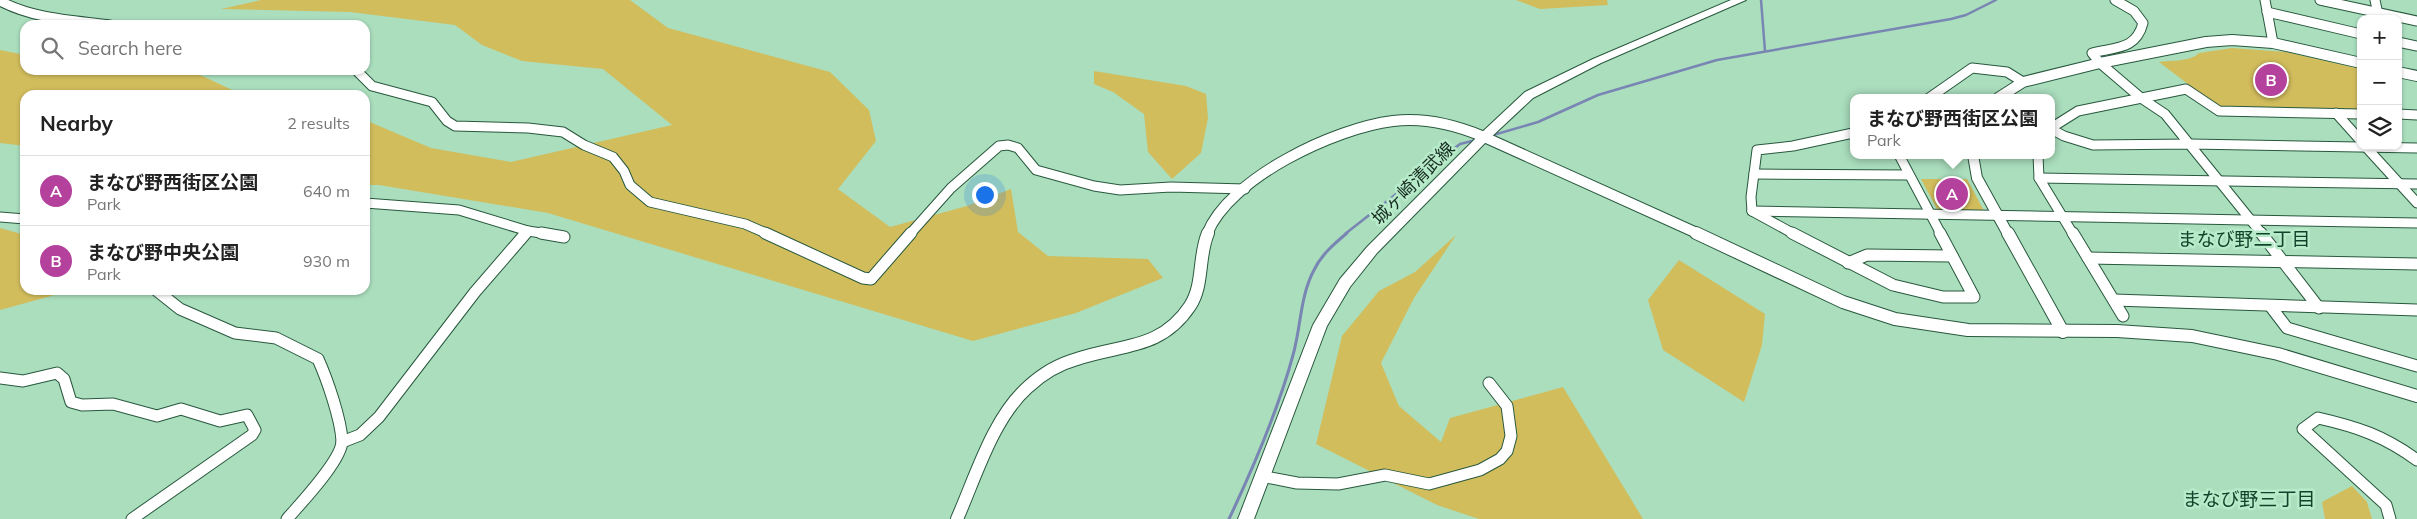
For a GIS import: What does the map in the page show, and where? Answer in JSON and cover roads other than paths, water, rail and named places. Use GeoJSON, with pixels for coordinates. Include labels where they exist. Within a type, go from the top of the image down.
{"type":"FeatureCollection","features":[{"type":"Feature","properties":{"kind":"main road","name":"城ヶ崎清武線"},"geometry":{"type":"LineString","coordinates":[[1246,519],[1320,326],[1345,283],[1372,250],[1486,135],[1530,95],[1551,82],[1740,0]]}},
{"type":"Feature","properties":{"kind":"street"},"geometry":{"type":"LineString","coordinates":[[2115,0],[2134,11],[2143,23],[2140,35],[2132,43],[2092,53],[2100,63],[2141,98],[2165,114],[2191,144],[2319,308]]}},
{"type":"Feature","properties":{"kind":"street"},"geometry":{"type":"LineString","coordinates":[[2265,0],[2273,43]]}},
{"type":"Feature","properties":{"kind":"street"},"geometry":{"type":"LineString","coordinates":[[2320,0],[2374,15]]}},
{"type":"Feature","properties":{"kind":"street"},"geometry":{"type":"LineString","coordinates":[[2375,0],[2378,15]]}},
{"type":"Feature","properties":{"kind":"street"},"geometry":{"type":"LineString","coordinates":[[0,1],[19,11],[71,20]]}},
{"type":"Feature","properties":{"kind":"street"},"geometry":{"type":"LineString","coordinates":[[2267,12],[2357,33]]}},
{"type":"Feature","properties":{"kind":"street"},"geometry":{"type":"LineString","coordinates":[[2402,20],[2417,22]]}},
{"type":"Feature","properties":{"kind":"street"},"geometry":{"type":"LineString","coordinates":[[2004,94],[2023,82],[2100,63],[2206,42],[2232,40],[2273,43],[2357,62]]}},
{"type":"Feature","properties":{"kind":"street"},"geometry":{"type":"LineString","coordinates":[[2402,43],[2417,46]]}},
{"type":"Feature","properties":{"kind":"street"},"geometry":{"type":"LineString","coordinates":[[1935,94],[1972,68],[2007,72],[2023,82]]}},
{"type":"Feature","properties":{"kind":"street"},"geometry":{"type":"LineString","coordinates":[[2402,73],[2417,76]]}},
{"type":"Feature","properties":{"kind":"street"},"geometry":{"type":"LineString","coordinates":[[361,75],[372,86],[432,102],[446,121],[455,126],[470,128],[528,128],[563,132],[584,145],[612,156],[624,171],[630,185],[650,202],[739,222],[863,278],[871,279],[951,188],[999,146],[1008,145],[1018,148],[1036,170],[1094,186],[1120,190],[1171,187],[1245,189]]}},
{"type":"Feature","properties":{"kind":"street"},"geometry":{"type":"LineString","coordinates":[[2055,125],[2078,111],[2186,89],[2219,111],[2357,114]]}},
{"type":"Feature","properties":{"kind":"street"},"geometry":{"type":"LineString","coordinates":[[2336,113],[2357,137]]}},
{"type":"Feature","properties":{"kind":"street"},"geometry":{"type":"LineString","coordinates":[[2402,114],[2417,115]]}},
{"type":"Feature","properties":{"kind":"street"},"geometry":{"type":"LineString","coordinates":[[957,519],[1001,419],[1009,405],[1035,381],[1070,362],[1147,343],[1174,326],[1191,306],[1196,293],[1202,247],[1213,222],[1222,209],[1245,189],[1319,142],[1367,124],[1405,119],[1426,120],[1486,135],[1824,293],[1890,318],[1933,327],[2190,336],[2247,346],[2307,362],[2417,396]]}},
{"type":"Feature","properties":{"kind":"street"},"geometry":{"type":"LineString","coordinates":[[2055,130],[2088,144],[2357,145]]}},
{"type":"Feature","properties":{"kind":"street"},"geometry":{"type":"LineString","coordinates":[[1752,211],[1751,197],[1757,150],[1793,146],[1850,134]]}},
{"type":"Feature","properties":{"kind":"street"},"geometry":{"type":"LineString","coordinates":[[2402,147],[2417,148]]}},
{"type":"Feature","properties":{"kind":"street"},"geometry":{"type":"LineString","coordinates":[[2369,150],[2417,203]]}},
{"type":"Feature","properties":{"kind":"street"},"geometry":{"type":"LineString","coordinates":[[1752,211],[1848,263],[1900,287],[1943,297],[1974,298],[1901,159]]}},
{"type":"Feature","properties":{"kind":"street"},"geometry":{"type":"LineString","coordinates":[[1975,159],[1977,178],[1996,215],[2064,332]]}},
{"type":"Feature","properties":{"kind":"street"},"geometry":{"type":"LineString","coordinates":[[2038,159],[2039,178],[2123,316]]}},
{"type":"Feature","properties":{"kind":"street"},"geometry":{"type":"LineString","coordinates":[[1754,174],[1909,175]]}},
{"type":"Feature","properties":{"kind":"street"},"geometry":{"type":"LineString","coordinates":[[2039,178],[2417,184]]}},
{"type":"Feature","properties":{"kind":"street"},"geometry":{"type":"LineString","coordinates":[[370,203],[459,210],[528,231],[564,238]]}},
{"type":"Feature","properties":{"kind":"street"},"geometry":{"type":"LineString","coordinates":[[1752,211],[2417,223]]}},
{"type":"Feature","properties":{"kind":"street"},"geometry":{"type":"LineString","coordinates":[[0,217],[20,219]]}},
{"type":"Feature","properties":{"kind":"street"},"geometry":{"type":"LineString","coordinates":[[287,519],[327,472],[342,442],[360,434],[379,417],[475,292],[528,231]]}},
{"type":"Feature","properties":{"kind":"street"},"geometry":{"type":"LineString","coordinates":[[1848,263],[1867,255],[1952,256]]}},
{"type":"Feature","properties":{"kind":"street"},"geometry":{"type":"LineString","coordinates":[[2088,258],[2417,264]]}},
{"type":"Feature","properties":{"kind":"street"},"geometry":{"type":"LineString","coordinates":[[162,295],[180,309],[235,332],[276,338],[318,359],[328,385],[342,442]]}},
{"type":"Feature","properties":{"kind":"street"},"geometry":{"type":"LineString","coordinates":[[2114,300],[2271,307],[2417,310]]}},
{"type":"Feature","properties":{"kind":"street"},"geometry":{"type":"LineString","coordinates":[[2271,307],[2287,328],[2417,366]]}},
{"type":"Feature","properties":{"kind":"street"},"geometry":{"type":"LineString","coordinates":[[0,378],[23,381],[57,373],[64,378],[71,402],[82,405],[112,404],[156,416],[181,409],[220,421],[247,415],[255,430],[252,435],[132,519]]}},
{"type":"Feature","properties":{"kind":"street"},"geometry":{"type":"LineString","coordinates":[[1261,476],[1297,483],[1338,484],[1385,475],[1429,484],[1480,470],[1500,459],[1506,451],[1511,436],[1507,406],[1489,383]]}},
{"type":"Feature","properties":{"kind":"street"},"geometry":{"type":"LineString","coordinates":[[2390,519],[2386,505],[2303,429],[2318,418],[2349,425],[2390,441],[2417,460]]}},
{"type":"Feature","properties":{"kind":"waterway"},"geometry":{"type":"LineString","coordinates":[[1761,0],[1765,51]]}},
{"type":"Feature","properties":{"kind":"waterway"},"geometry":{"type":"LineString","coordinates":[[1490,136],[1538,122],[1598,95],[1717,60],[1951,19],[1966,15],[1996,0]]}},
{"type":"Feature","properties":{"kind":"waterway"},"geometry":{"type":"LineString","coordinates":[[1345,234],[1460,144],[1476,140]]}},
{"type":"Feature","properties":{"kind":"waterway"},"geometry":{"type":"LineString","coordinates":[[1229,519],[1273,418],[1293,355],[1309,280],[1324,255],[1347,233]]}},
{"type":"Feature","properties":{"kind":"place","name":"まなび野中央公園"},"geometry":{"type":"Point","coordinates":[2271,80]}},
{"type":"Feature","properties":{"kind":"place","name":"まなび野西街区公園"},"geometry":{"type":"Point","coordinates":[1952,194]}},
{"type":"Feature","properties":{"kind":"district","name":"まなび野二丁目"},"geometry":{"type":"Point","coordinates":[2244,239]}},
{"type":"Feature","properties":{"kind":"district","name":"まなび野三丁目"},"geometry":{"type":"Point","coordinates":[2249,499]}}]}
